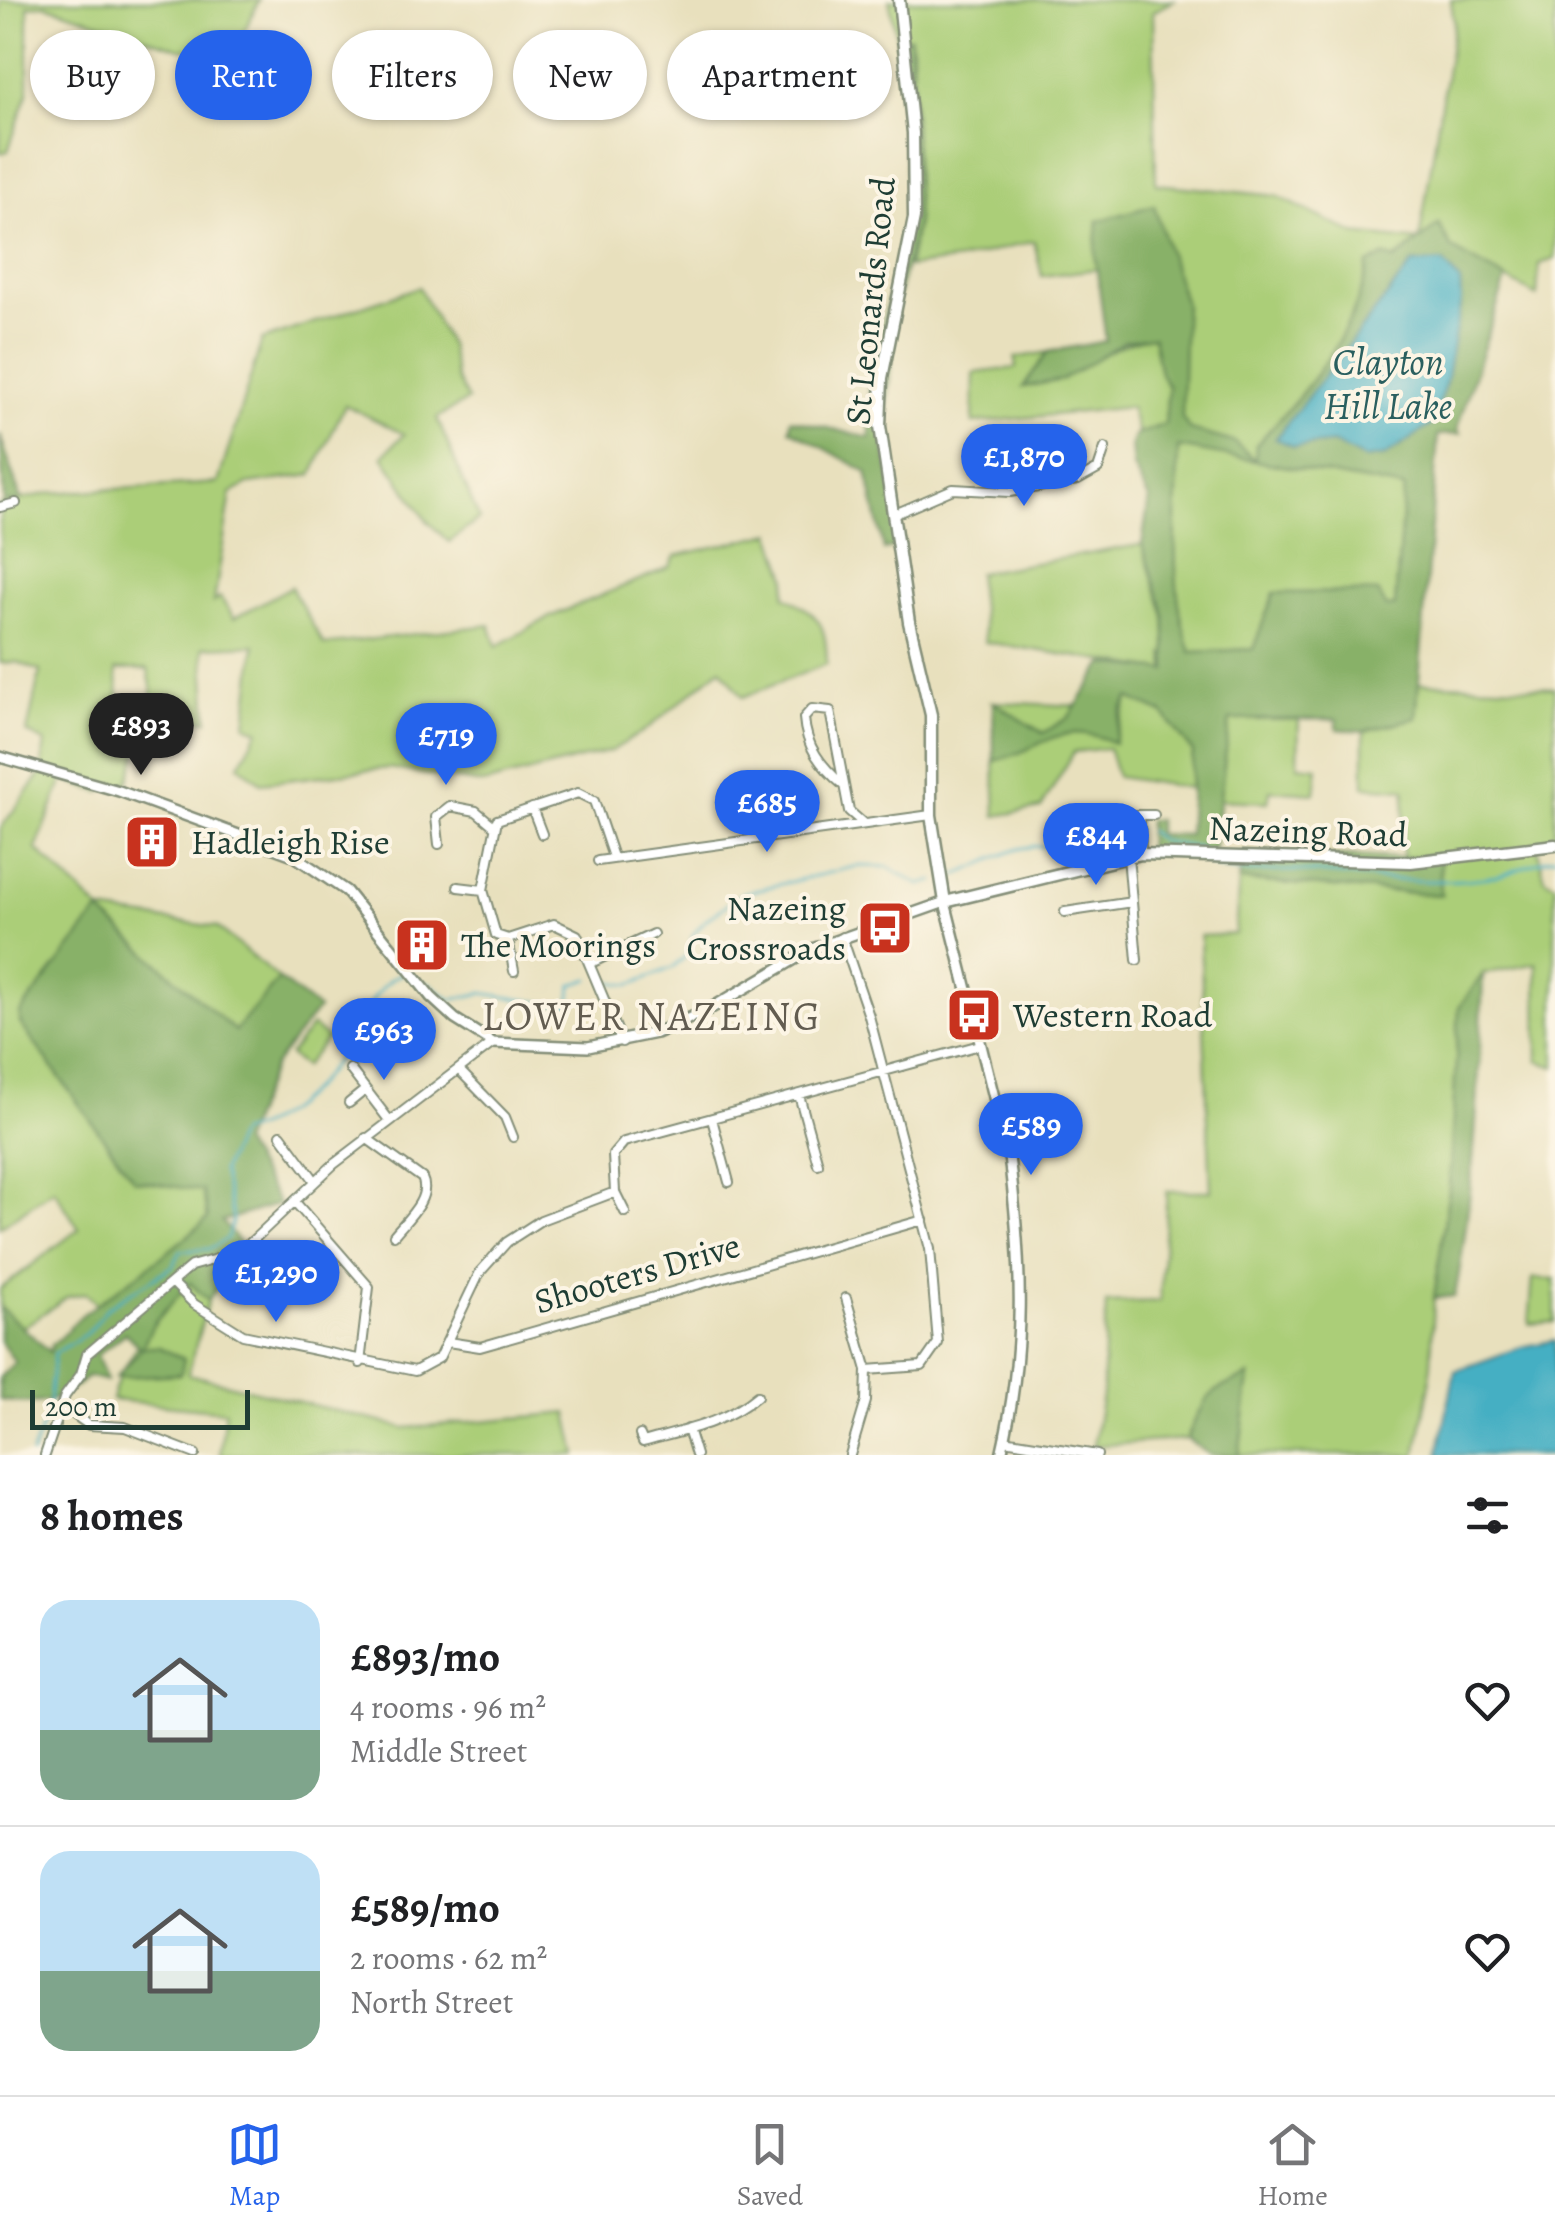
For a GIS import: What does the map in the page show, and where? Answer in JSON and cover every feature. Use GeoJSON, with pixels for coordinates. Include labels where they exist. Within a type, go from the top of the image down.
{"type":"FeatureCollection","features":[{"type":"Feature","properties":{"kind":"main road","name":"St Leonards Road"},"geometry":{"type":"LineString","coordinates":[[899,0],[913,133],[914,218],[880,406],[882,449],[909,622],[931,716],[931,816],[945,902]]}},
{"type":"Feature","properties":{"kind":"main road","name":"Nazeing Road"},"geometry":{"type":"LineString","coordinates":[[945,902],[1141,854],[1411,862],[1555,845]]}},
{"type":"Feature","properties":{"kind":"street"},"geometry":{"type":"LineString","coordinates":[[894,514],[953,489],[997,494],[1089,476],[1103,460],[1105,448]]}},
{"type":"Feature","properties":{"kind":"street"},"geometry":{"type":"LineString","coordinates":[[0,508],[16,503]]}},
{"type":"Feature","properties":{"kind":"street"},"geometry":{"type":"LineString","coordinates":[[843,785],[818,759],[807,740],[804,718],[812,710],[830,711],[849,811],[864,824]]}},
{"type":"Feature","properties":{"kind":"street"},"geometry":{"type":"LineString","coordinates":[[0,756],[119,791],[304,861],[346,891],[431,997],[455,1019],[493,1043],[562,1048],[622,1042],[682,1023],[842,937],[945,902],[1009,1157],[1017,1238],[1020,1354],[1001,1455]]}},
{"type":"Feature","properties":{"kind":"street"},"geometry":{"type":"LineString","coordinates":[[614,856],[594,802],[578,793],[506,816],[494,826],[483,890],[496,935],[508,939],[544,926],[563,926],[577,935],[622,1042]]}},
{"type":"Feature","properties":{"kind":"street"},"geometry":{"type":"LineString","coordinates":[[439,844],[436,818],[450,806],[476,812],[494,826]]}},
{"type":"Feature","properties":{"kind":"street"},"geometry":{"type":"LineString","coordinates":[[532,808],[542,834]]}},
{"type":"Feature","properties":{"kind":"street"},"geometry":{"type":"LineString","coordinates":[[837,828],[849,811]]}},
{"type":"Feature","properties":{"kind":"street"},"geometry":{"type":"LineString","coordinates":[[1124,814],[1154,815]]}},
{"type":"Feature","properties":{"kind":"street"},"geometry":{"type":"LineString","coordinates":[[1140,815],[1141,854]]}},
{"type":"Feature","properties":{"kind":"street"},"geometry":{"type":"LineString","coordinates":[[598,860],[931,816]]}},
{"type":"Feature","properties":{"kind":"street"},"geometry":{"type":"LineString","coordinates":[[1128,856],[1138,960]]}},
{"type":"Feature","properties":{"kind":"street"},"geometry":{"type":"LineString","coordinates":[[458,887],[483,890]]}},
{"type":"Feature","properties":{"kind":"street"},"geometry":{"type":"LineString","coordinates":[[1065,912],[1132,902]]}},
{"type":"Feature","properties":{"kind":"street"},"geometry":{"type":"LineString","coordinates":[[591,963],[653,934]]}},
{"type":"Feature","properties":{"kind":"street"},"geometry":{"type":"LineString","coordinates":[[842,937],[923,1220],[935,1287],[938,1343],[922,1366],[867,1370]]}},
{"type":"Feature","properties":{"kind":"street"},"geometry":{"type":"LineString","coordinates":[[508,939],[514,972]]}},
{"type":"Feature","properties":{"kind":"street"},"geometry":{"type":"LineString","coordinates":[[45,1455],[62,1406],[87,1354],[192,1266],[231,1255],[250,1244],[366,1138],[461,1072],[493,1043]]}},
{"type":"Feature","properties":{"kind":"street"},"geometry":{"type":"LineString","coordinates":[[625,1212],[615,1192],[616,1148],[980,1044]]}},
{"type":"Feature","properties":{"kind":"street"},"geometry":{"type":"LineString","coordinates":[[350,1069],[389,1120]]}},
{"type":"Feature","properties":{"kind":"street"},"geometry":{"type":"LineString","coordinates":[[461,1072],[505,1116],[513,1137]]}},
{"type":"Feature","properties":{"kind":"street"},"geometry":{"type":"LineString","coordinates":[[349,1103],[365,1090]]}},
{"type":"Feature","properties":{"kind":"street"},"geometry":{"type":"LineString","coordinates":[[799,1094],[818,1164]]}},
{"type":"Feature","properties":{"kind":"street"},"geometry":{"type":"LineString","coordinates":[[712,1119],[728,1182]]}},
{"type":"Feature","properties":{"kind":"street"},"geometry":{"type":"LineString","coordinates":[[281,1135],[315,1181]]}},
{"type":"Feature","properties":{"kind":"street"},"geometry":{"type":"LineString","coordinates":[[366,1138],[422,1178],[426,1185],[425,1194],[394,1236]]}},
{"type":"Feature","properties":{"kind":"street"},"geometry":{"type":"LineString","coordinates":[[174,1284],[194,1304],[244,1335],[376,1366],[425,1368],[439,1358],[480,1272],[507,1242],[540,1220],[615,1192]]}},
{"type":"Feature","properties":{"kind":"street"},"geometry":{"type":"LineString","coordinates":[[295,1202],[370,1288],[360,1363]]}},
{"type":"Feature","properties":{"kind":"street","name":"Shooters Drive"},"geometry":{"type":"LineString","coordinates":[[448,1342],[480,1348],[923,1220]]}},
{"type":"Feature","properties":{"kind":"street"},"geometry":{"type":"LineString","coordinates":[[846,1298],[867,1370],[866,1400],[850,1455]]}},
{"type":"Feature","properties":{"kind":"street"},"geometry":{"type":"LineString","coordinates":[[642,1442],[688,1430],[744,1408],[757,1396]]}},
{"type":"Feature","properties":{"kind":"street"},"geometry":{"type":"LineString","coordinates":[[62,1406],[89,1425],[126,1428],[195,1454]]}},
{"type":"Feature","properties":{"kind":"street"},"geometry":{"type":"LineString","coordinates":[[688,1430],[696,1455]]}},
{"type":"Feature","properties":{"kind":"street"},"geometry":{"type":"LineString","coordinates":[[1004,1440],[1098,1455]]}},
{"type":"Feature","properties":{"kind":"green space"},"geometry":{"type":"Polygon","coordinates":[[[0,0],[259,0],[245,30],[175,30],[175,47],[155,41],[155,30],[122,30],[46,5],[28,6],[28,92],[8,151],[0,153],[0,0]]]}},
{"type":"Feature","properties":{"kind":"green space"},"geometry":{"type":"Polygon","coordinates":[[[889,0],[1174,0],[1153,12],[1156,184],[1277,196],[1355,234],[1419,241],[1454,24],[1451,0],[1555,0],[1555,259],[1539,264],[1537,296],[1485,267],[1420,241],[1394,260],[1368,265],[1339,340],[1309,384],[1256,445],[1257,461],[1404,488],[1395,606],[1253,649],[1164,654],[1167,671],[985,642],[977,573],[1163,541],[1185,304],[1098,221],[1097,269],[1042,276],[1034,241],[960,260],[908,267],[917,221],[912,47],[909,38],[897,39],[889,0]]]}},
{"type":"Feature","properties":{"kind":"green space"},"geometry":{"type":"Polygon","coordinates":[[[910,37],[917,222],[896,304],[884,441],[903,545],[884,550],[867,472],[790,429],[791,419],[870,438],[869,385],[907,212],[902,64],[897,39],[910,37]]]}},
{"type":"Feature","properties":{"kind":"green space"},"geometry":{"type":"Polygon","coordinates":[[[1154,205],[1185,304],[1182,418],[1190,430],[1234,442],[1255,460],[1256,445],[1310,384],[1340,340],[1368,264],[1384,256],[1395,260],[1439,224],[1451,248],[1506,279],[1457,428],[1460,434],[1438,435],[1416,718],[1364,731],[1337,729],[1337,719],[1230,720],[1213,853],[1147,849],[1148,820],[1157,820],[1157,834],[1188,835],[1193,752],[1163,713],[1129,698],[1114,743],[1079,733],[1065,734],[994,761],[993,702],[1043,733],[1068,718],[1104,664],[1167,670],[1165,616],[1142,545],[1149,499],[1133,467],[1131,444],[1135,435],[1165,424],[1168,387],[1160,373],[1153,337],[1125,341],[1062,380],[1023,387],[1048,352],[1106,341],[1095,256],[1098,221],[1154,205]],[[1412,264],[1276,439],[1295,447],[1333,443],[1364,459],[1385,456],[1431,425],[1412,264]],[[1178,447],[1176,577],[1191,652],[1253,649],[1274,593],[1378,592],[1386,607],[1395,606],[1404,488],[1178,447]]]}},
{"type":"Feature","properties":{"kind":"green space"},"geometry":{"type":"Polygon","coordinates":[[[419,287],[450,347],[456,378],[468,400],[437,418],[479,519],[449,542],[427,521],[383,456],[404,434],[345,405],[312,475],[249,484],[231,493],[214,602],[220,597],[234,618],[291,587],[324,645],[490,625],[497,646],[552,616],[670,567],[675,556],[772,533],[787,578],[785,596],[818,621],[825,638],[827,664],[743,697],[721,668],[647,729],[611,751],[483,784],[389,768],[261,783],[239,765],[259,730],[246,725],[255,645],[203,647],[208,720],[157,720],[148,669],[116,670],[122,721],[141,743],[126,789],[107,787],[101,792],[63,780],[36,849],[101,911],[217,927],[279,979],[235,1031],[202,1191],[208,1219],[172,1252],[97,1304],[86,1293],[67,1297],[22,1328],[0,1307],[0,1289],[79,1229],[54,1189],[0,1227],[0,829],[41,774],[45,742],[27,733],[40,671],[17,662],[0,663],[0,504],[50,493],[218,483],[262,340],[419,287]]]}},
{"type":"Feature","properties":{"kind":"green space"},"geometry":{"type":"Polygon","coordinates":[[[1153,336],[1160,373],[1168,387],[1165,424],[1138,434],[1130,407],[973,423],[974,373],[1016,368],[1015,358],[1048,352],[1024,387],[1059,377],[1135,340],[1153,336]]]}},
{"type":"Feature","properties":{"kind":"green space"},"geometry":{"type":"Polygon","coordinates":[[[0,434],[21,500],[4,503],[0,434]]]}},
{"type":"Feature","properties":{"kind":"green space"},"geometry":{"type":"Polygon","coordinates":[[[1418,683],[1555,688],[1555,838],[1536,842],[1545,879],[1555,884],[1555,1067],[1538,1061],[1537,963],[1483,974],[1434,1298],[1430,1384],[1416,1455],[1239,1455],[1249,1377],[1198,1412],[1187,1439],[1093,1446],[1102,1395],[1106,1303],[1160,1301],[1167,1191],[1211,1191],[1200,936],[1235,934],[1239,880],[1441,895],[1402,858],[1405,789],[1364,786],[1364,731],[1416,718],[1418,683]]]}},
{"type":"Feature","properties":{"kind":"green space"},"geometry":{"type":"Polygon","coordinates":[[[1129,698],[1163,713],[1193,752],[1190,788],[1117,777],[1108,748],[1074,752],[1041,808],[996,816],[994,761],[1065,734],[1079,733],[1114,743],[1129,698]]]}},
{"type":"Feature","properties":{"kind":"green space"},"geometry":{"type":"Polygon","coordinates":[[[993,702],[1078,706],[1068,719],[1043,733],[993,702]]]}},
{"type":"Feature","properties":{"kind":"green space"},"geometry":{"type":"Polygon","coordinates":[[[1299,717],[1298,765],[1318,767],[1315,793],[1270,790],[1268,802],[1217,800],[1229,719],[1299,717]]]}},
{"type":"Feature","properties":{"kind":"green space"},"geometry":{"type":"Polygon","coordinates":[[[1243,853],[1402,858],[1440,855],[1441,895],[1239,880],[1243,853]]]}},
{"type":"Feature","properties":{"kind":"green space"},"geometry":{"type":"Polygon","coordinates":[[[99,911],[235,1031],[279,979],[318,1009],[274,1065],[242,1143],[279,1204],[222,1221],[245,1250],[208,1300],[190,1283],[155,1321],[142,1347],[159,1347],[184,1359],[181,1374],[116,1377],[141,1349],[125,1333],[97,1355],[107,1381],[88,1376],[48,1401],[0,1400],[0,1377],[15,1362],[0,1341],[0,1307],[50,1352],[52,1344],[81,1316],[208,1218],[202,1191],[134,1180],[20,1023],[20,1013],[99,911]]]}},
{"type":"Feature","properties":{"kind":"green space"},"geometry":{"type":"Polygon","coordinates":[[[1483,974],[1475,1135],[1462,1256],[1455,1296],[1434,1298],[1449,1187],[1459,1007],[1483,974]]]}},
{"type":"Feature","properties":{"kind":"green space"},"geometry":{"type":"Polygon","coordinates":[[[312,1026],[327,1038],[304,1067],[289,1055],[312,1026]]]}},
{"type":"Feature","properties":{"kind":"green space"},"geometry":{"type":"Polygon","coordinates":[[[1533,1278],[1555,1279],[1555,1322],[1529,1324],[1533,1278]]]}},
{"type":"Feature","properties":{"kind":"green space"},"geometry":{"type":"Polygon","coordinates":[[[190,1282],[208,1300],[188,1374],[405,1428],[568,1413],[577,1455],[220,1455],[225,1411],[112,1400],[133,1354],[190,1282]]]}},
{"type":"Feature","properties":{"kind":"green space"},"geometry":{"type":"Polygon","coordinates":[[[1249,1376],[1239,1455],[1210,1455],[1187,1439],[1209,1398],[1224,1386],[1249,1376]]]}},
{"type":"Feature","properties":{"kind":"water","name":"Clayton Hill Lake"},"geometry":{"type":"Polygon","coordinates":[[[1443,262],[1460,282],[1461,301],[1446,382],[1431,425],[1385,456],[1364,459],[1333,443],[1295,447],[1275,439],[1412,264],[1443,262]]]}},
{"type":"Feature","properties":{"kind":"water"},"geometry":{"type":"Polygon","coordinates":[[[1555,1340],[1555,1455],[1438,1455],[1455,1371],[1521,1347],[1555,1340]]]}},
{"type":"Feature","properties":{"kind":"waterway"},"geometry":{"type":"LineString","coordinates":[[949,877],[1019,849],[1048,847],[1063,852],[1137,829]]}},
{"type":"Feature","properties":{"kind":"waterway"},"geometry":{"type":"LineString","coordinates":[[1149,831],[1161,841],[1201,849]]}},
{"type":"Feature","properties":{"kind":"waterway"},"geometry":{"type":"LineString","coordinates":[[1208,862],[1238,871],[1447,881],[1497,876],[1555,857]]}},
{"type":"Feature","properties":{"kind":"waterway"},"geometry":{"type":"LineString","coordinates":[[605,981],[630,985],[674,967],[687,955],[693,935],[704,921],[743,893],[858,866],[888,867],[920,885],[934,881]]}},
{"type":"Feature","properties":{"kind":"waterway"},"geometry":{"type":"LineString","coordinates":[[31,1455],[48,1412],[54,1354],[87,1333],[108,1307],[173,1266],[181,1251],[209,1249],[227,1239],[233,1219],[222,1171],[239,1133],[274,1120],[304,1098],[340,1055],[378,992],[403,973]]}},
{"type":"Feature","properties":{"kind":"waterway"},"geometry":{"type":"LineString","coordinates":[[427,982],[451,1000],[482,993],[564,1006],[570,1005],[572,985],[590,979]]}},
{"type":"Feature","properties":{"kind":"place","name":"Hadleigh Rise"},"geometry":{"type":"Point","coordinates":[152,842]}},
{"type":"Feature","properties":{"kind":"place","name":"Nazeing Crossroads"},"geometry":{"type":"Point","coordinates":[885,928]}},
{"type":"Feature","properties":{"kind":"place","name":"The Moorings"},"geometry":{"type":"Point","coordinates":[422,945]}},
{"type":"Feature","properties":{"kind":"place","name":"Western Road"},"geometry":{"type":"Point","coordinates":[974,1015]}},
{"type":"Feature","properties":{"kind":"district","name":"LOWER NAZEING"},"geometry":{"type":"Point","coordinates":[652,1016]}}]}
